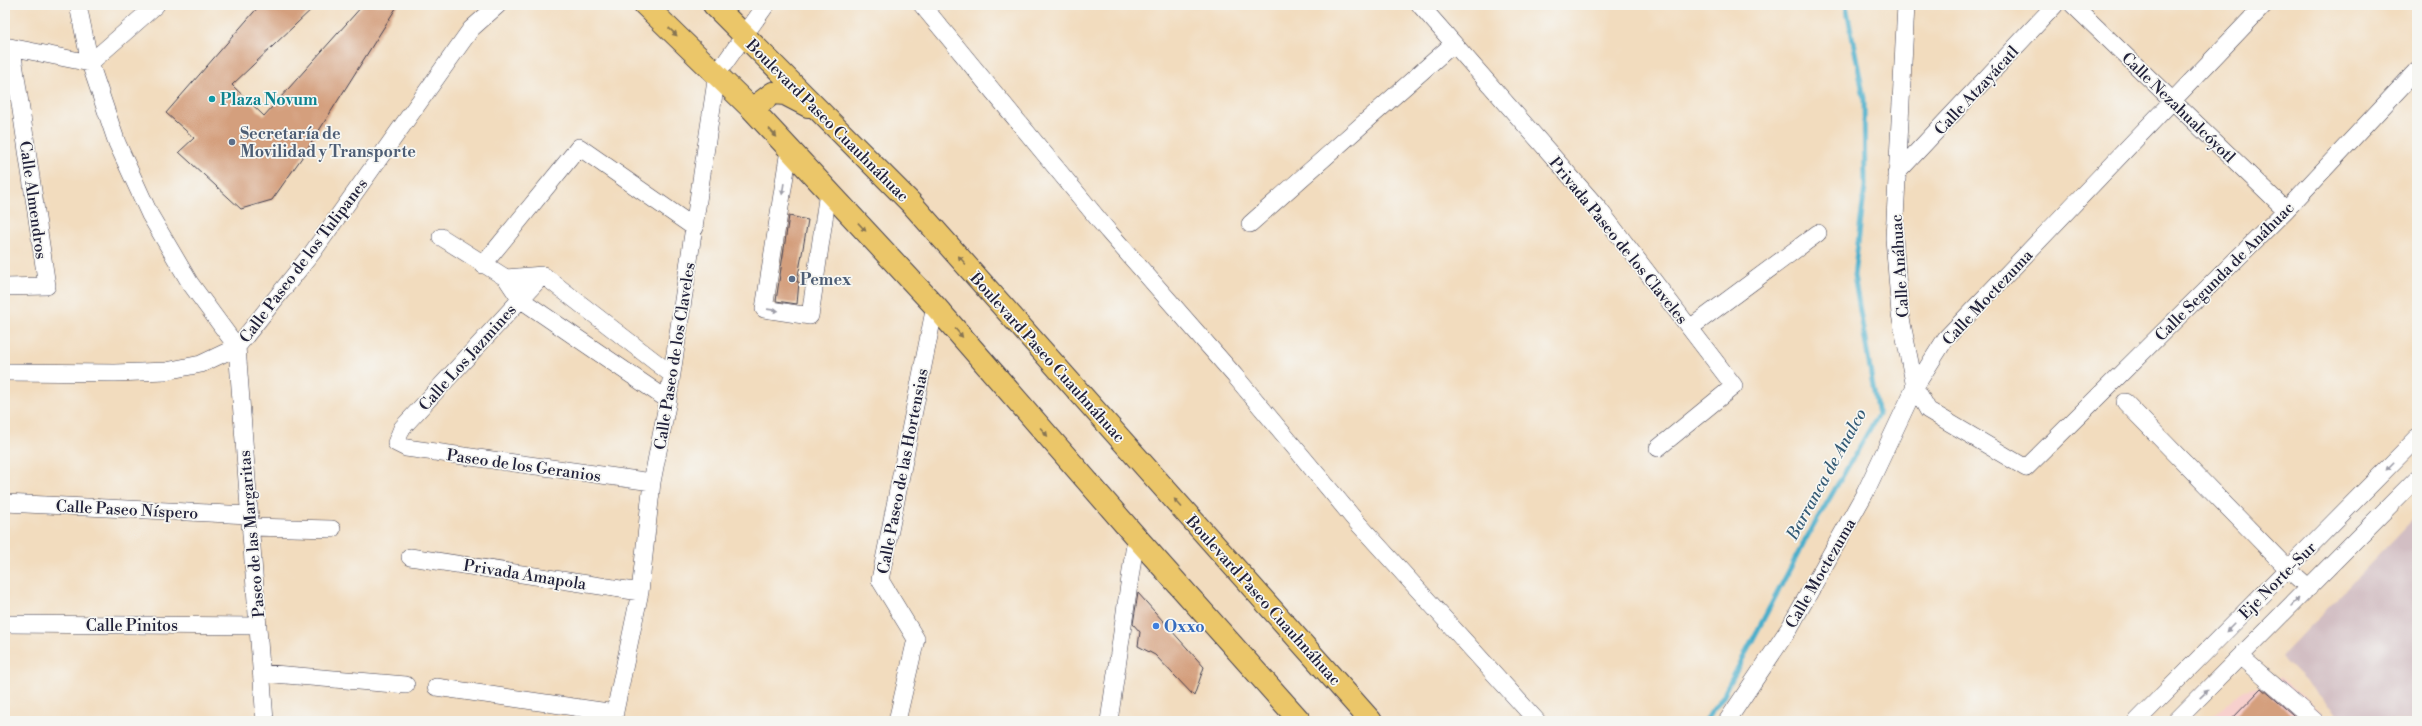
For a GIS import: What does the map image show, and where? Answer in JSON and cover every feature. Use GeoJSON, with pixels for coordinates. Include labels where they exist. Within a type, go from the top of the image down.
{"type":"FeatureCollection","features":[{"type":"Feature","properties":{"kind":"main road"},"geometry":{"type":"LineString","coordinates":[[645,5],[752,109],[935,306],[1136,537],[1300,721]]}},
{"type":"Feature","properties":{"kind":"main road","name":"Boulevard Paseo Cuauhnáhuac"},"geometry":{"type":"LineString","coordinates":[[714,5],[911,203],[1371,721]]}},
{"type":"Feature","properties":{"kind":"main road"},"geometry":{"type":"LineString","coordinates":[[752,109],[773,93],[784,94],[820,111]]}},
{"type":"Feature","properties":{"kind":"street"},"geometry":{"type":"LineString","coordinates":[[78,5],[90,63],[117,143],[150,215],[190,283],[237,347]]}},
{"type":"Feature","properties":{"kind":"street"},"geometry":{"type":"LineString","coordinates":[[90,63],[156,5]]}},
{"type":"Feature","properties":{"kind":"street","name":"Calle Paseo de los Tulipanes"},"geometry":{"type":"LineString","coordinates":[[5,372],[115,373],[166,371],[202,364],[237,347],[312,253],[471,28],[498,5]]}},
{"type":"Feature","properties":{"kind":"street","name":"Calle Paseo de los Claveles"},"geometry":{"type":"LineString","coordinates":[[614,717],[640,592],[652,482],[668,400],[717,74],[766,5]]}},
{"type":"Feature","properties":{"kind":"street"},"geometry":{"type":"LineString","coordinates":[[922,5],[1108,231],[1235,376],[1355,520],[1537,721]]}},
{"type":"Feature","properties":{"kind":"street","name":"Privada Paseo de los Claveles"},"geometry":{"type":"LineString","coordinates":[[1420,5],[1598,208],[1734,386],[1658,448]]}},
{"type":"Feature","properties":{"kind":"street","name":"Calle Anáhuac"},"geometry":{"type":"LineString","coordinates":[[1906,5],[1896,174],[1894,238],[1900,306],[1915,387],[1928,410],[2026,468]]}},
{"type":"Feature","properties":{"kind":"street","name":"Calle Atzayácatl"},"geometry":{"type":"LineString","coordinates":[[1896,174],[2055,5]]}},
{"type":"Feature","properties":{"kind":"street","name":"Calle Nezahualcóyotl"},"geometry":{"type":"LineString","coordinates":[[2073,5],[2286,210]]}},
{"type":"Feature","properties":{"kind":"street","name":"Calle Moctezuma"},"geometry":{"type":"LineString","coordinates":[[1727,721],[1790,626],[1866,493],[1915,387],[1946,338],[2264,5]]}},
{"type":"Feature","properties":{"kind":"street"},"geometry":{"type":"LineString","coordinates":[[1250,224],[1453,44]]}},
{"type":"Feature","properties":{"kind":"street"},"geometry":{"type":"LineString","coordinates":[[9,47],[90,63]]}},
{"type":"Feature","properties":{"kind":"street","name":"Calle Almendros"},"geometry":{"type":"LineString","coordinates":[[5,287],[47,286],[9,47]]}},
{"type":"Feature","properties":{"kind":"street","name":"Calle Segunda de Anáhuac"},"geometry":{"type":"LineString","coordinates":[[2026,468],[2286,210],[2417,70]]}},
{"type":"Feature","properties":{"kind":"street"},"geometry":{"type":"LineString","coordinates":[[483,265],[579,147],[695,228]]}},
{"type":"Feature","properties":{"kind":"street"},"geometry":{"type":"LineString","coordinates":[[789,150],[764,309],[810,316],[828,192]]}},
{"type":"Feature","properties":{"kind":"street"},"geometry":{"type":"LineString","coordinates":[[1690,328],[1818,233]]}},
{"type":"Feature","properties":{"kind":"street"},"geometry":{"type":"LineString","coordinates":[[441,237],[483,265],[506,278],[520,299],[668,400]]}},
{"type":"Feature","properties":{"kind":"street"},"geometry":{"type":"LineString","coordinates":[[506,278],[543,275],[671,374]]}},
{"type":"Feature","properties":{"kind":"street","name":"Calle Los Jazmines"},"geometry":{"type":"LineString","coordinates":[[396,443],[402,428],[543,275]]}},
{"type":"Feature","properties":{"kind":"street","name":"Calle Paseo de las Hortensias"},"geometry":{"type":"LineString","coordinates":[[897,721],[916,638],[880,580],[935,306]]}},
{"type":"Feature","properties":{"kind":"street","name":"Paseo de las Margaritas"},"geometry":{"type":"LineString","coordinates":[[237,347],[265,721]]}},
{"type":"Feature","properties":{"kind":"street"},"geometry":{"type":"LineString","coordinates":[[2125,402],[2288,569],[2309,588]]}},
{"type":"Feature","properties":{"kind":"street","name":"Eje Norte-Sur"},"geometry":{"type":"LineString","coordinates":[[2137,721],[2417,438]]}},
{"type":"Feature","properties":{"kind":"street","name":"Paseo de los Geranios"},"geometry":{"type":"LineString","coordinates":[[396,443],[406,448],[652,482]]}},
{"type":"Feature","properties":{"kind":"street","name":"Eje Norte-Sur"},"geometry":{"type":"LineString","coordinates":[[2176,721],[2417,478]]}},
{"type":"Feature","properties":{"kind":"street","name":"Calle Paseo Níspero"},"geometry":{"type":"LineString","coordinates":[[5,503],[250,521],[332,529]]}},
{"type":"Feature","properties":{"kind":"street"},"geometry":{"type":"LineString","coordinates":[[1109,721],[1136,537]]}},
{"type":"Feature","properties":{"kind":"street","name":"Privada Amapola"},"geometry":{"type":"LineString","coordinates":[[410,557],[640,592]]}},
{"type":"Feature","properties":{"kind":"street","name":"Calle Pinitos"},"geometry":{"type":"LineString","coordinates":[[5,624],[258,626]]}},
{"type":"Feature","properties":{"kind":"street"},"geometry":{"type":"LineString","coordinates":[[2241,656],[2316,721]]}},
{"type":"Feature","properties":{"kind":"street"},"geometry":{"type":"LineString","coordinates":[[262,672],[406,684]]}},
{"type":"Feature","properties":{"kind":"street"},"geometry":{"type":"LineString","coordinates":[[436,687],[614,717]]}},
{"type":"Feature","properties":{"kind":"shaded area"},"geometry":{"type":"Polygon","coordinates":[[[2417,515],[2417,721],[2345,721],[2281,657],[2417,515]]]}},
{"type":"Feature","properties":{"kind":"shaded area"},"geometry":{"type":"Polygon","coordinates":[[[2280,677],[2331,721],[2207,721],[2243,690],[2264,686],[2268,689],[2280,677]]]}},
{"type":"Feature","properties":{"kind":"building","name":"Plaza Novum"},"geometry":{"type":"Polygon","coordinates":[[[260,5],[316,5],[232,85],[264,116],[363,5],[398,5],[303,156],[272,200],[241,209],[179,152],[194,138],[166,113],[260,5]]]}},
{"type":"Feature","properties":{"kind":"building"},"geometry":{"type":"Polygon","coordinates":[[[789,216],[808,220],[797,282],[799,282],[797,304],[776,301],[789,216]]]}},
{"type":"Feature","properties":{"kind":"building"},"geometry":{"type":"Polygon","coordinates":[[[1138,593],[1204,667],[1194,696],[1155,655],[1138,646],[1140,632],[1133,624],[1138,593]]]}},
{"type":"Feature","properties":{"kind":"building"},"geometry":{"type":"Polygon","coordinates":[[[2262,688],[2300,721],[2230,721],[2262,688]]]}},
{"type":"Feature","properties":{"kind":"waterway","name":"Barranca de Analco"},"geometry":{"type":"LineString","coordinates":[[1705,721],[1723,696],[1803,544],[1878,415],[1854,276],[1865,186],[1864,98],[1846,5]]}},
{"type":"Feature","properties":{"kind":"place","name":"Plaza Novum"},"geometry":{"type":"Point","coordinates":[212,99]}},
{"type":"Feature","properties":{"kind":"place","name":"Secretaría de Movilidad y Transporte"},"geometry":{"type":"Point","coordinates":[232,142]}},
{"type":"Feature","properties":{"kind":"place","name":"Pemex"},"geometry":{"type":"Point","coordinates":[792,279]}},
{"type":"Feature","properties":{"kind":"place","name":"Oxxo"},"geometry":{"type":"Point","coordinates":[1156,626]}}]}
